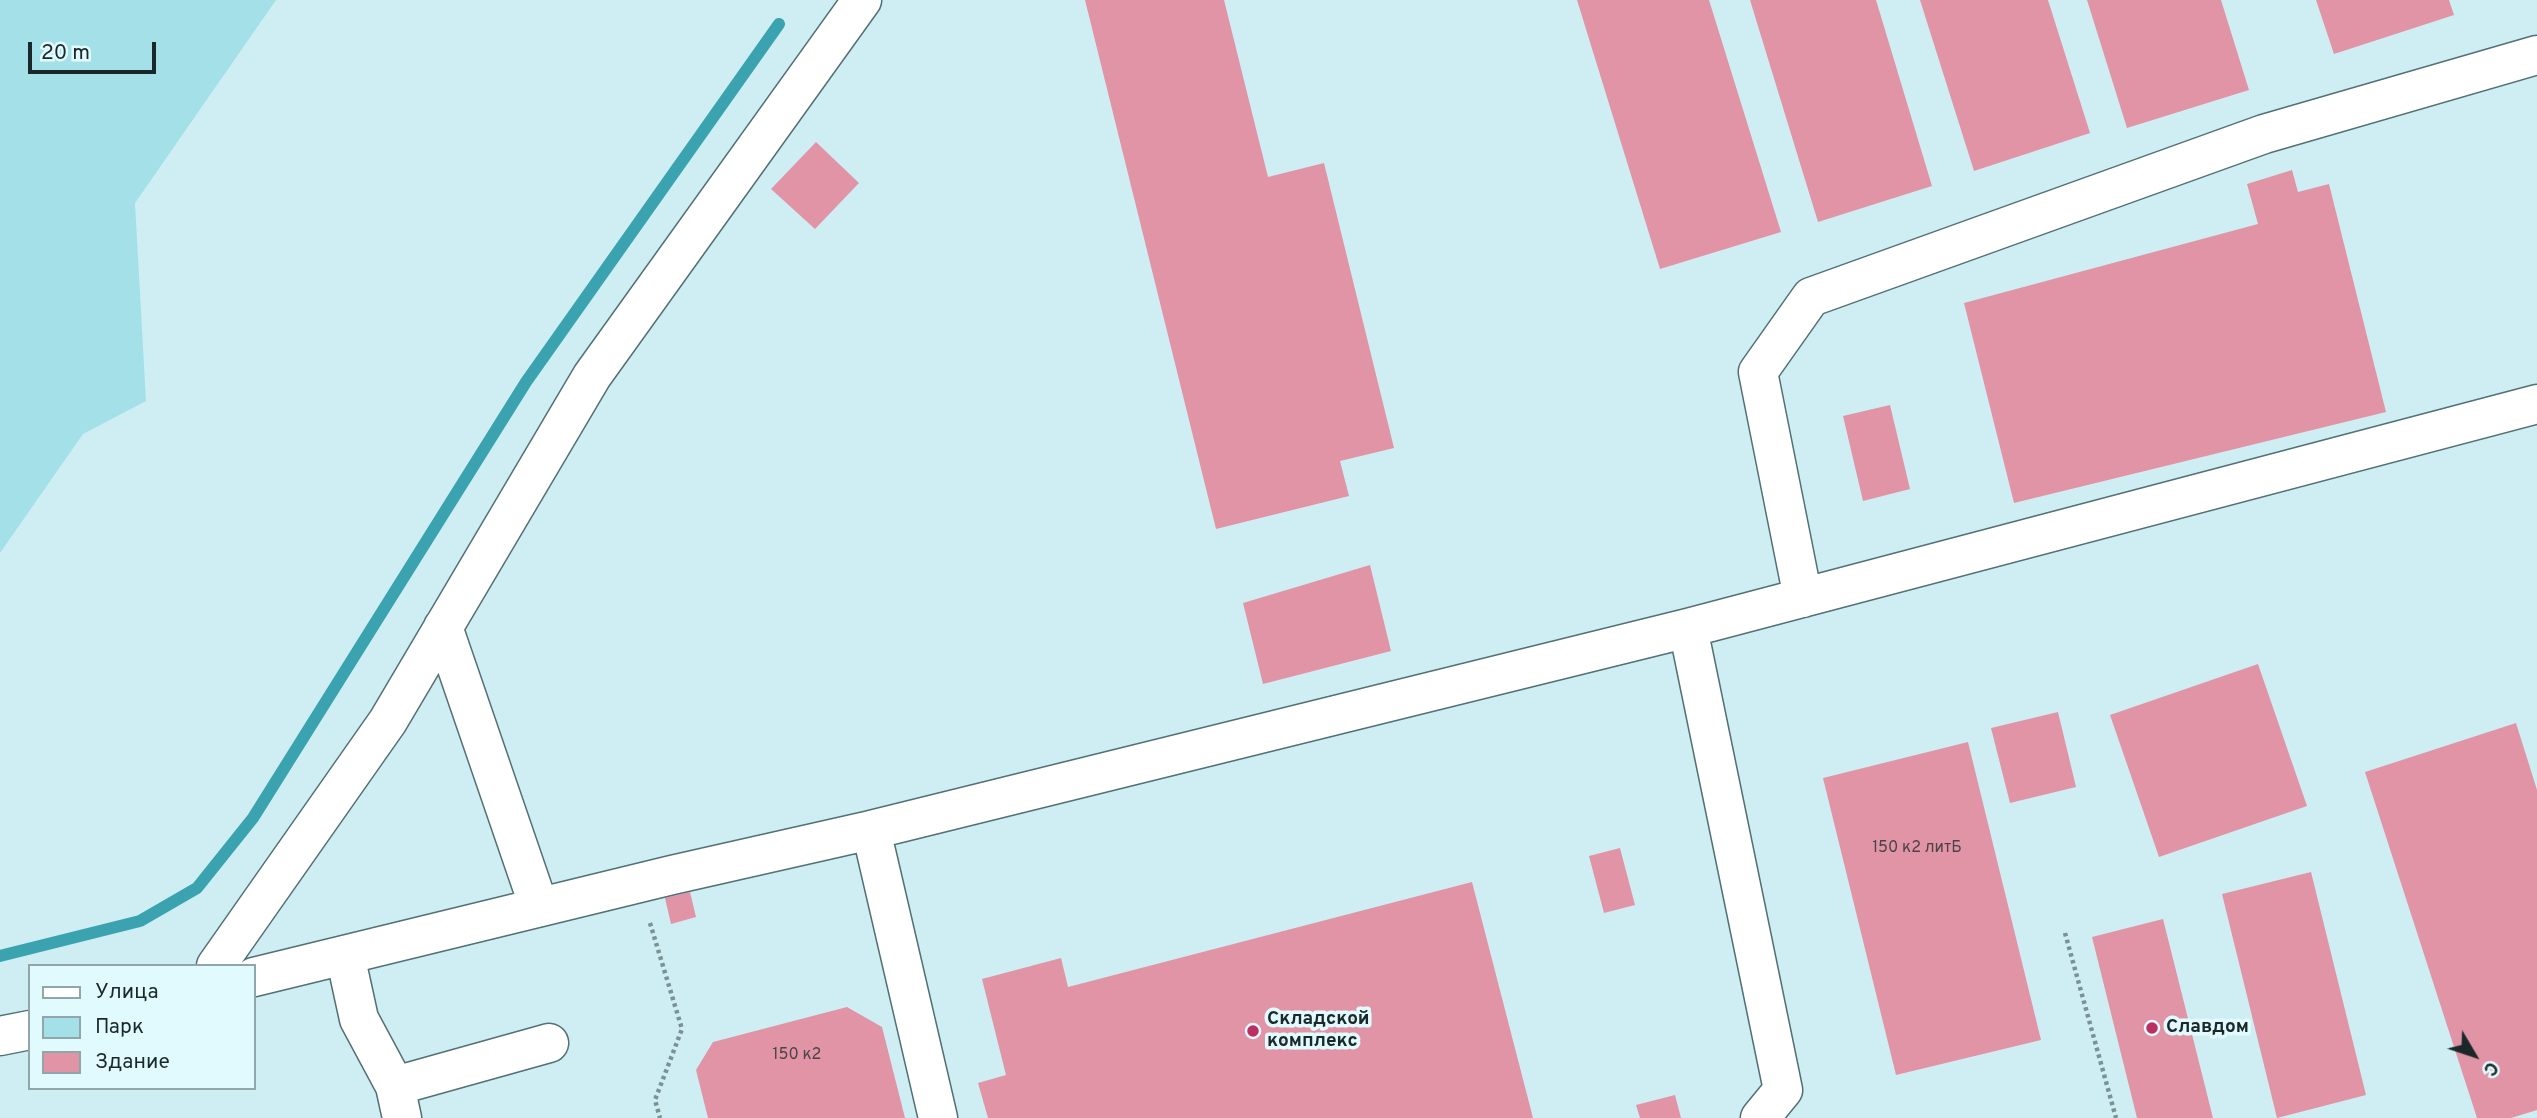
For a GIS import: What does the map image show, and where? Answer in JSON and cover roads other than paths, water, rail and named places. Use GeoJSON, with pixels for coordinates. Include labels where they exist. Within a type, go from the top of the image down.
{"type":"FeatureCollection","features":[{"type":"Feature","properties":{"kind":"street"},"geometry":{"type":"LineString","coordinates":[[217,964],[388,721],[592,376],[862,0]]}},
{"type":"Feature","properties":{"kind":"street"},"geometry":{"type":"LineString","coordinates":[[1803,598],[1758,372],[1811,297],[2264,134],[2537,55]]}},
{"type":"Feature","properties":{"kind":"street"},"geometry":{"type":"LineString","coordinates":[[256,977],[871,830],[1688,628],[2537,404]]}},
{"type":"Feature","properties":{"kind":"street"},"geometry":{"type":"LineString","coordinates":[[443,627],[539,907]]}},
{"type":"Feature","properties":{"kind":"street"},"geometry":{"type":"LineString","coordinates":[[1688,628],[1783,1090],[1760,1118]]}},
{"type":"Feature","properties":{"kind":"street"},"geometry":{"type":"LineString","coordinates":[[871,830],[938,1118]]}},
{"type":"Feature","properties":{"kind":"street"},"geometry":{"type":"LineString","coordinates":[[345,955],[359,1019],[399,1102],[549,1044]]}},
{"type":"Feature","properties":{"kind":"street"},"geometry":{"type":"LineString","coordinates":[[0,1036],[28,1030]]}},
{"type":"Feature","properties":{"kind":"waterway"},"geometry":{"type":"LineString","coordinates":[[0,956],[140,921],[197,888],[253,818],[526,382],[779,24]]}},
{"type":"Feature","properties":{"kind":"place","name":"Славдом"},"geometry":{"type":"Point","coordinates":[2152,1028]}},
{"type":"Feature","properties":{"kind":"place","name":"Складской комплекс"},"geometry":{"type":"Point","coordinates":[1253,1031]}}]}
